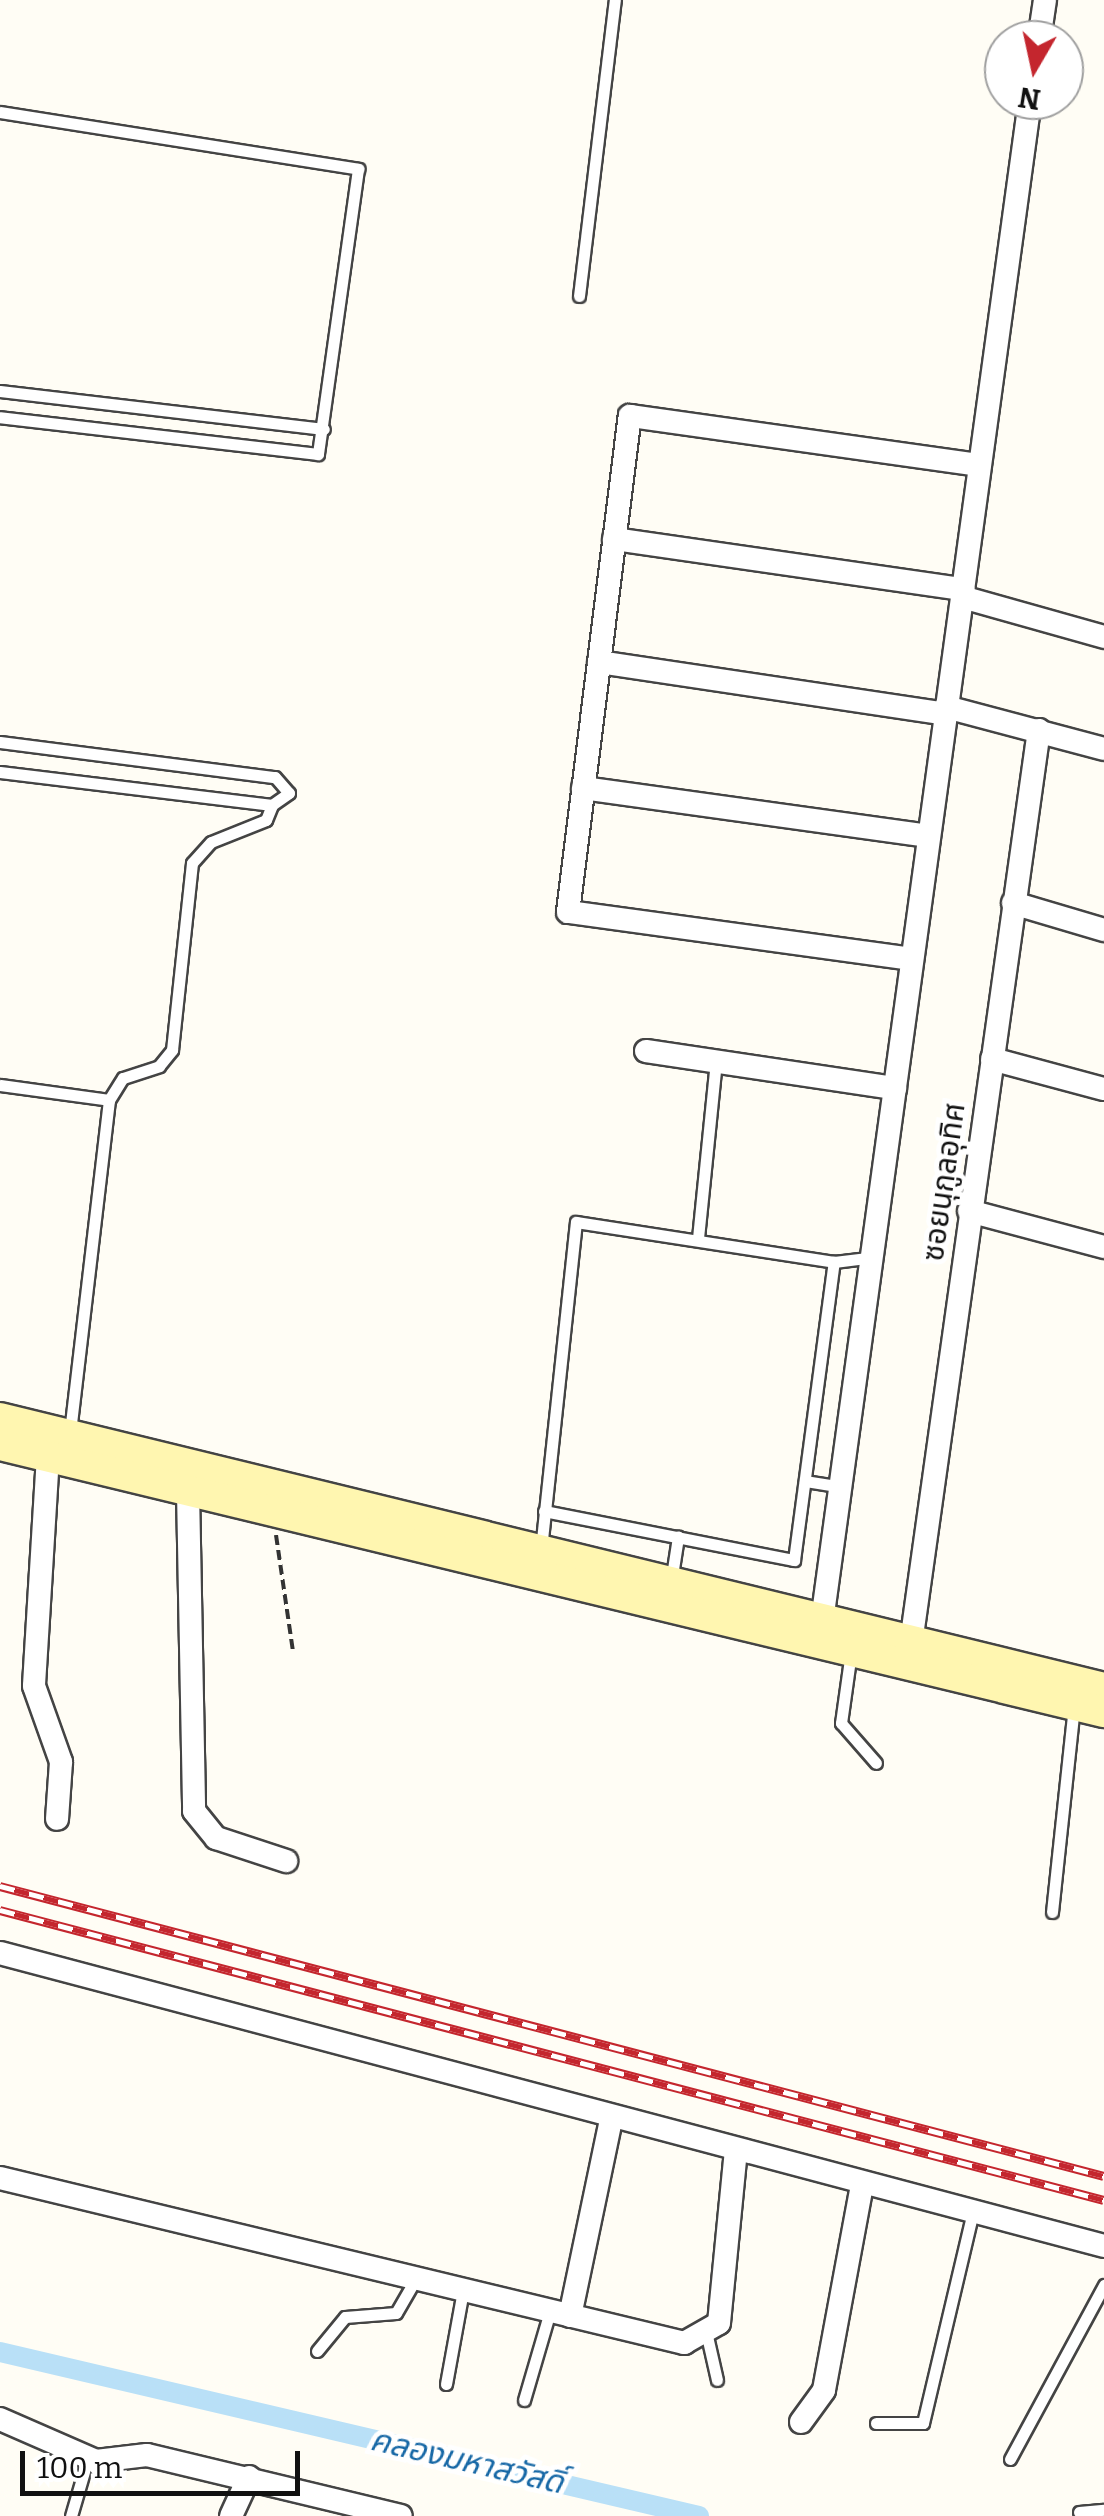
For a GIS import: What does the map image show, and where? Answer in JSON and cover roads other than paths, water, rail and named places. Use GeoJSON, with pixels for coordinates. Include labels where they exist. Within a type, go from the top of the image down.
{"type":"FeatureCollection","features":[{"type":"Feature","properties":{"kind":"main road"},"geometry":{"type":"LineString","coordinates":[[0,1418],[670,1585],[819,1632],[852,1652],[1104,1712]]}},
{"type":"Feature","properties":{"kind":"main road"},"geometry":{"type":"LineString","coordinates":[[0,1445],[819,1632],[911,1643],[1104,1687]]}},
{"type":"Feature","properties":{"kind":"street"},"geometry":{"type":"LineString","coordinates":[[819,1632],[1027,120]]}},
{"type":"Feature","properties":{"kind":"street"},"geometry":{"type":"LineString","coordinates":[[912,959],[568,912],[630,416],[980,465]]}},
{"type":"Feature","properties":{"kind":"street"},"geometry":{"type":"LineString","coordinates":[[614,540],[963,593],[1104,637]]}},
{"type":"Feature","properties":{"kind":"street"},"geometry":{"type":"LineString","coordinates":[[599,662],[946,710],[1104,748]]}},
{"type":"Feature","properties":{"kind":"street","name":"ซอยนุกูลอุทิศ"},"geometry":{"type":"LineString","coordinates":[[911,1643],[1039,730]]}},
{"type":"Feature","properties":{"kind":"street"},"geometry":{"type":"LineString","coordinates":[[583,788],[929,836]]}},
{"type":"Feature","properties":{"kind":"street"},"geometry":{"type":"LineString","coordinates":[[1013,903],[1104,930]]}},
{"type":"Feature","properties":{"kind":"street"},"geometry":{"type":"LineString","coordinates":[[646,1051],[895,1088]]}},
{"type":"Feature","properties":{"kind":"street"},"geometry":{"type":"LineString","coordinates":[[992,1059],[1104,1088]]}},
{"type":"Feature","properties":{"kind":"street"},"geometry":{"type":"LineString","coordinates":[[969,1211],[1104,1247]]}},
{"type":"Feature","properties":{"kind":"street"},"geometry":{"type":"LineString","coordinates":[[48,1456],[34,1686],[62,1762],[57,1819]]}},
{"type":"Feature","properties":{"kind":"street"},"geometry":{"type":"LineString","coordinates":[[188,1490],[194,1811],[216,1838],[286,1861]]}},
{"type":"Feature","properties":{"kind":"street"},"geometry":{"type":"LineString","coordinates":[[3,1956],[1104,2246]]}},
{"type":"Feature","properties":{"kind":"street"},"geometry":{"type":"LineString","coordinates":[[560,2313],[611,2119]]}},
{"type":"Feature","properties":{"kind":"street"},"geometry":{"type":"LineString","coordinates":[[0,2178],[684,2343],[708,2336],[718,2322],[736,2151]]}},
{"type":"Feature","properties":{"kind":"street"},"geometry":{"type":"LineString","coordinates":[[801,2422],[824,2390],[862,2184]]}},
{"type":"Feature","properties":{"kind":"street"},"geometry":{"type":"LineString","coordinates":[[0,2418],[40,2428],[88,2458],[147,2455],[250,2476],[333,2508],[401,2516]]}},
{"type":"Feature","properties":{"kind":"street"},"geometry":{"type":"LineString","coordinates":[[230,2516],[250,2476]]}},
{"type":"Feature","properties":{"kind":"lane"},"geometry":{"type":"LineString","coordinates":[[580,296],[615,0]]}},
{"type":"Feature","properties":{"kind":"lane"},"geometry":{"type":"LineString","coordinates":[[0,112],[357,164],[318,454],[0,417]]}},
{"type":"Feature","properties":{"kind":"lane"},"geometry":{"type":"LineString","coordinates":[[0,391],[324,430]]}},
{"type":"Feature","properties":{"kind":"lane"},"geometry":{"type":"LineString","coordinates":[[0,742],[275,777],[289,793],[272,805],[266,820],[198,852],[172,1050],[114,1086],[109,1100],[70,1434]]}},
{"type":"Feature","properties":{"kind":"lane"},"geometry":{"type":"LineString","coordinates":[[0,772],[272,805]]}},
{"type":"Feature","properties":{"kind":"lane"},"geometry":{"type":"LineString","coordinates":[[698,1238],[716,1062]]}},
{"type":"Feature","properties":{"kind":"lane"},"geometry":{"type":"LineString","coordinates":[[0,1085],[109,1100]]}},
{"type":"Feature","properties":{"kind":"lane"},"geometry":{"type":"LineString","coordinates":[[540,1554],[576,1222],[834,1262],[872,1257]]}},
{"type":"Feature","properties":{"kind":"lane"},"geometry":{"type":"LineString","coordinates":[[544,1511],[794,1560],[834,1262]]}},
{"type":"Feature","properties":{"kind":"lane"},"geometry":{"type":"LineString","coordinates":[[805,1481],[842,1487]]}},
{"type":"Feature","properties":{"kind":"lane"},"geometry":{"type":"LineString","coordinates":[[670,1585],[678,1537]]}},
{"type":"Feature","properties":{"kind":"lane"},"geometry":{"type":"LineString","coordinates":[[852,1652],[841,1723],[876,1763]]}},
{"type":"Feature","properties":{"kind":"lane"},"geometry":{"type":"LineString","coordinates":[[1052,1912],[1074,1705]]}},
{"type":"Feature","properties":{"kind":"lane"},"geometry":{"type":"LineString","coordinates":[[876,2423],[923,2423],[973,2212]]}},
{"type":"Feature","properties":{"kind":"lane"},"geometry":{"type":"LineString","coordinates":[[317,2351],[345,2317],[396,2312],[416,2279]]}},
{"type":"Feature","properties":{"kind":"lane"},"geometry":{"type":"LineString","coordinates":[[1010,2459],[1104,2285]]}},
{"type":"Feature","properties":{"kind":"lane"},"geometry":{"type":"LineString","coordinates":[[446,2384],[463,2290]]}},
{"type":"Feature","properties":{"kind":"lane"},"geometry":{"type":"LineString","coordinates":[[524,2400],[560,2313]]}},
{"type":"Feature","properties":{"kind":"lane"},"geometry":{"type":"LineString","coordinates":[[708,2336],[717,2380]]}},
{"type":"Feature","properties":{"kind":"lane"},"geometry":{"type":"LineString","coordinates":[[71,2516],[88,2458]]}},
{"type":"Feature","properties":{"kind":"lane"},"geometry":{"type":"LineString","coordinates":[[1079,2512],[1104,2510]]}},
{"type":"Feature","properties":{"kind":"waterway","name":"คลองมหาสวัสดิ์"},"geometry":{"type":"LineString","coordinates":[[0,2352],[699,2516]]}},
{"type":"Feature","properties":{"kind":"railway"},"geometry":{"type":"LineString","coordinates":[[0,1886],[1104,2176]]}},
{"type":"Feature","properties":{"kind":"railway"},"geometry":{"type":"LineString","coordinates":[[0,1910],[1104,2200]]}}]}
